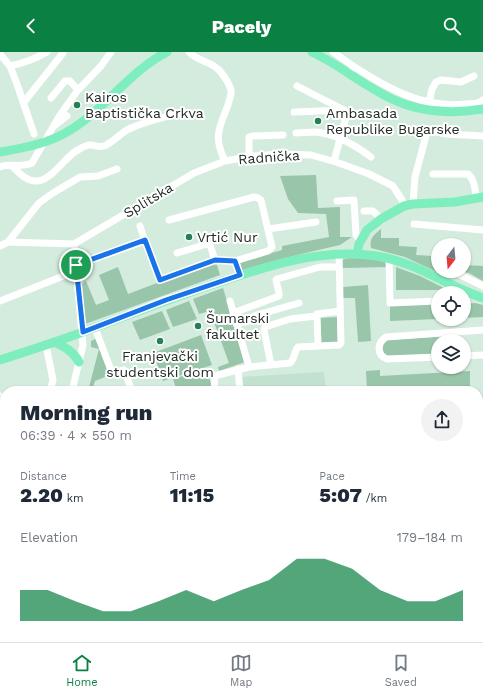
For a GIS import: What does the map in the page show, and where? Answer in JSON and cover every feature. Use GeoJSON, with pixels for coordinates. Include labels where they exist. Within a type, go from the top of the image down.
{"type":"FeatureCollection","features":[{"type":"Feature","properties":{"kind":"main road"},"geometry":{"type":"LineString","coordinates":[[1,152],[56,138],[79,124],[135,74],[155,58],[167,52]]}},
{"type":"Feature","properties":{"kind":"main road"},"geometry":{"type":"LineString","coordinates":[[312,52],[351,70],[382,94],[408,105],[433,111],[449,112],[483,109]]}},
{"type":"Feature","properties":{"kind":"main road"},"geometry":{"type":"LineString","coordinates":[[357,254],[360,240],[367,230],[381,219],[409,205],[455,202],[480,198]]}},
{"type":"Feature","properties":{"kind":"main road"},"geometry":{"type":"LineString","coordinates":[[0,360],[95,328],[166,300],[240,275],[301,258],[339,254],[357,254],[389,258],[416,268],[451,286]]}},
{"type":"Feature","properties":{"kind":"main road"},"geometry":{"type":"LineString","coordinates":[[471,295],[483,298]]}},
{"type":"Feature","properties":{"kind":"main road"},"geometry":{"type":"LineString","coordinates":[[50,343],[65,347],[73,352],[79,362]]}},
{"type":"Feature","properties":{"kind":"street"},"geometry":{"type":"LineString","coordinates":[[5,62],[24,63],[47,52]]}},
{"type":"Feature","properties":{"kind":"street"},"geometry":{"type":"LineString","coordinates":[[24,102],[61,52]]}},
{"type":"Feature","properties":{"kind":"street","name":"Radnička"},"geometry":{"type":"LineString","coordinates":[[189,52],[193,56],[214,65],[231,89],[230,98],[218,133],[218,143],[225,161],[249,156],[279,154],[311,155],[334,161],[369,174],[393,186],[402,200],[409,205]]}},
{"type":"Feature","properties":{"kind":"street"},"geometry":{"type":"LineString","coordinates":[[333,52],[351,70],[398,93],[429,103],[460,105],[480,103],[483,100]]}},
{"type":"Feature","properties":{"kind":"street"},"geometry":{"type":"LineString","coordinates":[[1,165],[12,166],[27,165],[32,163],[52,128],[78,90],[101,66],[110,53]]}},
{"type":"Feature","properties":{"kind":"street"},"geometry":{"type":"LineString","coordinates":[[0,54],[24,102],[34,134]]}},
{"type":"Feature","properties":{"kind":"street"},"geometry":{"type":"LineString","coordinates":[[429,103],[432,89],[436,82],[441,80],[461,82],[474,76]]}},
{"type":"Feature","properties":{"kind":"street"},"geometry":{"type":"LineString","coordinates":[[51,98],[65,81],[70,81],[78,90]]}},
{"type":"Feature","properties":{"kind":"street"},"geometry":{"type":"LineString","coordinates":[[297,86],[344,110],[346,117],[334,161]]}},
{"type":"Feature","properties":{"kind":"street"},"geometry":{"type":"LineString","coordinates":[[294,112],[344,110]]}},
{"type":"Feature","properties":{"kind":"street"},"geometry":{"type":"LineString","coordinates":[[12,166],[22,176],[39,181],[44,179],[75,152],[86,146],[93,145],[102,147],[129,129],[179,113]]}},
{"type":"Feature","properties":{"kind":"street"},"geometry":{"type":"LineString","coordinates":[[52,128],[67,116]]}},
{"type":"Feature","properties":{"kind":"street"},"geometry":{"type":"LineString","coordinates":[[409,205],[427,132],[432,131],[446,134],[483,136]]}},
{"type":"Feature","properties":{"kind":"street"},"geometry":{"type":"LineString","coordinates":[[296,133],[315,132],[340,139],[363,150],[371,157]]}},
{"type":"Feature","properties":{"kind":"street"},"geometry":{"type":"LineString","coordinates":[[249,156],[249,137],[283,135]]}},
{"type":"Feature","properties":{"kind":"street","name":"Splitska"},"geometry":{"type":"LineString","coordinates":[[74,244],[194,173],[225,161]]}},
{"type":"Feature","properties":{"kind":"street"},"geometry":{"type":"LineString","coordinates":[[0,246],[8,242],[39,203],[53,193],[80,177],[98,176],[117,169]]}},
{"type":"Feature","properties":{"kind":"street"},"geometry":{"type":"LineString","coordinates":[[433,174],[468,174],[474,181],[480,198]]}},
{"type":"Feature","properties":{"kind":"street"},"geometry":{"type":"LineString","coordinates":[[140,226],[160,280],[215,260],[235,261],[271,248],[272,245],[261,200],[256,197],[169,220]]}},
{"type":"Feature","properties":{"kind":"street"},"geometry":{"type":"LineString","coordinates":[[337,201],[354,200],[356,235],[360,240]]}},
{"type":"Feature","properties":{"kind":"street"},"geometry":{"type":"LineString","coordinates":[[364,211],[373,211],[381,219]]}},
{"type":"Feature","properties":{"kind":"street"},"geometry":{"type":"LineString","coordinates":[[268,229],[316,222]]}},
{"type":"Feature","properties":{"kind":"street"},"geometry":{"type":"LineString","coordinates":[[414,224],[483,230]]}},
{"type":"Feature","properties":{"kind":"street"},"geometry":{"type":"LineString","coordinates":[[0,301],[145,240]]}},
{"type":"Feature","properties":{"kind":"street"},"geometry":{"type":"LineString","coordinates":[[8,242],[74,244],[83,345],[73,386]]}},
{"type":"Feature","properties":{"kind":"street"},"geometry":{"type":"LineString","coordinates":[[177,253],[208,244],[215,260]]}},
{"type":"Feature","properties":{"kind":"street"},"geometry":{"type":"LineString","coordinates":[[214,386],[215,376],[238,369],[290,363],[292,362],[298,346],[339,345],[341,343],[339,254]]}},
{"type":"Feature","properties":{"kind":"street"},"geometry":{"type":"LineString","coordinates":[[389,258],[390,303],[431,301]]}},
{"type":"Feature","properties":{"kind":"street"},"geometry":{"type":"LineString","coordinates":[[235,261],[240,275]]}},
{"type":"Feature","properties":{"kind":"street"},"geometry":{"type":"LineString","coordinates":[[233,313],[279,296],[277,279],[320,268],[339,267]]}},
{"type":"Feature","properties":{"kind":"street"},"geometry":{"type":"LineString","coordinates":[[466,278],[483,286]]}},
{"type":"Feature","properties":{"kind":"street"},"geometry":{"type":"LineString","coordinates":[[230,301],[249,367]]}},
{"type":"Feature","properties":{"kind":"street"},"geometry":{"type":"LineString","coordinates":[[236,324],[249,321],[254,316],[299,303]]}},
{"type":"Feature","properties":{"kind":"street"},"geometry":{"type":"LineString","coordinates":[[270,365],[264,327],[290,319],[316,316],[319,312],[340,311]]}},
{"type":"Feature","properties":{"kind":"street"},"geometry":{"type":"LineString","coordinates":[[316,316],[318,345]]}},
{"type":"Feature","properties":{"kind":"street"},"geometry":{"type":"LineString","coordinates":[[95,328],[112,373],[124,370],[130,386]]}},
{"type":"Feature","properties":{"kind":"street"},"geometry":{"type":"LineString","coordinates":[[431,357],[387,359],[382,357],[379,352],[379,345],[381,340],[386,337],[483,330]]}},
{"type":"Feature","properties":{"kind":"street"},"geometry":{"type":"LineString","coordinates":[[50,343],[53,380],[51,386]]}},
{"type":"Feature","properties":{"kind":"street"},"geometry":{"type":"LineString","coordinates":[[471,356],[483,355]]}},
{"type":"Feature","properties":{"kind":"street"},"geometry":{"type":"LineString","coordinates":[[238,369],[240,386]]}},
{"type":"Feature","properties":{"kind":"shaded area"},"geometry":{"type":"Polygon","coordinates":[[[316,175],[318,208],[340,207],[340,237],[352,237],[340,245],[242,270],[240,262],[282,250],[282,246],[329,237],[326,214],[298,213],[288,199],[280,176],[316,175]]]}},
{"type":"Feature","properties":{"kind":"shaded area"},"geometry":{"type":"Polygon","coordinates":[[[381,229],[381,238],[399,238],[399,246],[417,247],[416,255],[431,256],[431,269],[405,257],[371,248],[371,239],[381,229]]]}},
{"type":"Feature","properties":{"kind":"shaded area"},"geometry":{"type":"Polygon","coordinates":[[[353,257],[372,259],[388,263],[390,267],[342,268],[341,260],[353,257]]]}},
{"type":"Feature","properties":{"kind":"shaded area"},"geometry":{"type":"Polygon","coordinates":[[[210,263],[217,265],[220,275],[85,324],[81,285],[86,281],[96,305],[109,300],[99,275],[118,267],[128,294],[210,263]]]}},
{"type":"Feature","properties":{"kind":"shaded area"},"geometry":{"type":"Polygon","coordinates":[[[471,265],[483,266],[483,281],[471,274],[471,265]]]}},
{"type":"Feature","properties":{"kind":"shaded area"},"geometry":{"type":"Polygon","coordinates":[[[396,267],[420,276],[440,286],[431,286],[431,290],[396,290],[396,267]]]}},
{"type":"Feature","properties":{"kind":"shaded area"},"geometry":{"type":"Polygon","coordinates":[[[368,285],[371,341],[358,342],[355,298],[343,298],[343,287],[368,285]]]}},
{"type":"Feature","properties":{"kind":"shaded area"},"geometry":{"type":"Polygon","coordinates":[[[223,288],[245,362],[219,371],[218,367],[229,363],[210,311],[199,314],[193,299],[223,288]]]}},
{"type":"Feature","properties":{"kind":"shaded area"},"geometry":{"type":"Polygon","coordinates":[[[189,301],[197,319],[173,327],[166,310],[189,301]]]}},
{"type":"Feature","properties":{"kind":"shaded area"},"geometry":{"type":"Polygon","coordinates":[[[471,303],[483,305],[483,317],[471,318],[471,303]]]}},
{"type":"Feature","properties":{"kind":"shaded area"},"geometry":{"type":"Polygon","coordinates":[[[390,304],[431,304],[431,319],[390,321],[390,304]]]}},
{"type":"Feature","properties":{"kind":"shaded area"},"geometry":{"type":"Polygon","coordinates":[[[162,311],[170,329],[140,340],[132,322],[162,311]]]}},
{"type":"Feature","properties":{"kind":"shaded area"},"geometry":{"type":"Polygon","coordinates":[[[337,317],[338,342],[321,343],[320,318],[337,317]]]}},
{"type":"Feature","properties":{"kind":"shaded area"},"geometry":{"type":"Polygon","coordinates":[[[201,335],[212,365],[163,381],[153,353],[201,335]]]}},
{"type":"Feature","properties":{"kind":"shaded area"},"geometry":{"type":"Polygon","coordinates":[[[99,337],[115,373],[95,381],[94,386],[89,386],[99,349],[91,347],[91,341],[99,337]]]}},
{"type":"Feature","properties":{"kind":"shaded area"},"geometry":{"type":"Polygon","coordinates":[[[431,337],[431,354],[388,356],[384,353],[383,347],[388,340],[431,337]]]}},
{"type":"Feature","properties":{"kind":"shaded area"},"geometry":{"type":"Polygon","coordinates":[[[206,369],[212,386],[175,386],[173,379],[206,369]]]}},
{"type":"Feature","properties":{"kind":"shaded area"},"geometry":{"type":"Polygon","coordinates":[[[380,370],[380,376],[431,373],[470,374],[470,386],[367,386],[366,371],[380,370]]]}},
{"type":"Feature","properties":{"kind":"shaded area"},"geometry":{"type":"Polygon","coordinates":[[[324,372],[325,386],[242,386],[241,377],[324,372]]]}},
{"type":"Feature","properties":{"kind":"place","name":"Kairos Baptistička Crkva"},"geometry":{"type":"Point","coordinates":[77,105]}},
{"type":"Feature","properties":{"kind":"place","name":"Ambasada Republike Bugarske"},"geometry":{"type":"Point","coordinates":[318,121]}},
{"type":"Feature","properties":{"kind":"place","name":"Vrtić Nur"},"geometry":{"type":"Point","coordinates":[189,237]}},
{"type":"Feature","properties":{"kind":"place","name":"Šumarski fakultet"},"geometry":{"type":"Point","coordinates":[198,326]}},
{"type":"Feature","properties":{"kind":"place","name":"Franjevački studentski dom"},"geometry":{"type":"Point","coordinates":[160,341]}},
{"type":"Feature","properties":{"kind":"route"},"geometry":{"type":"LineString","coordinates":[[145,240],[160,280],[215,260],[235,261],[240,275],[166,300],[83,332],[76,265],[145,240]]}}]}
